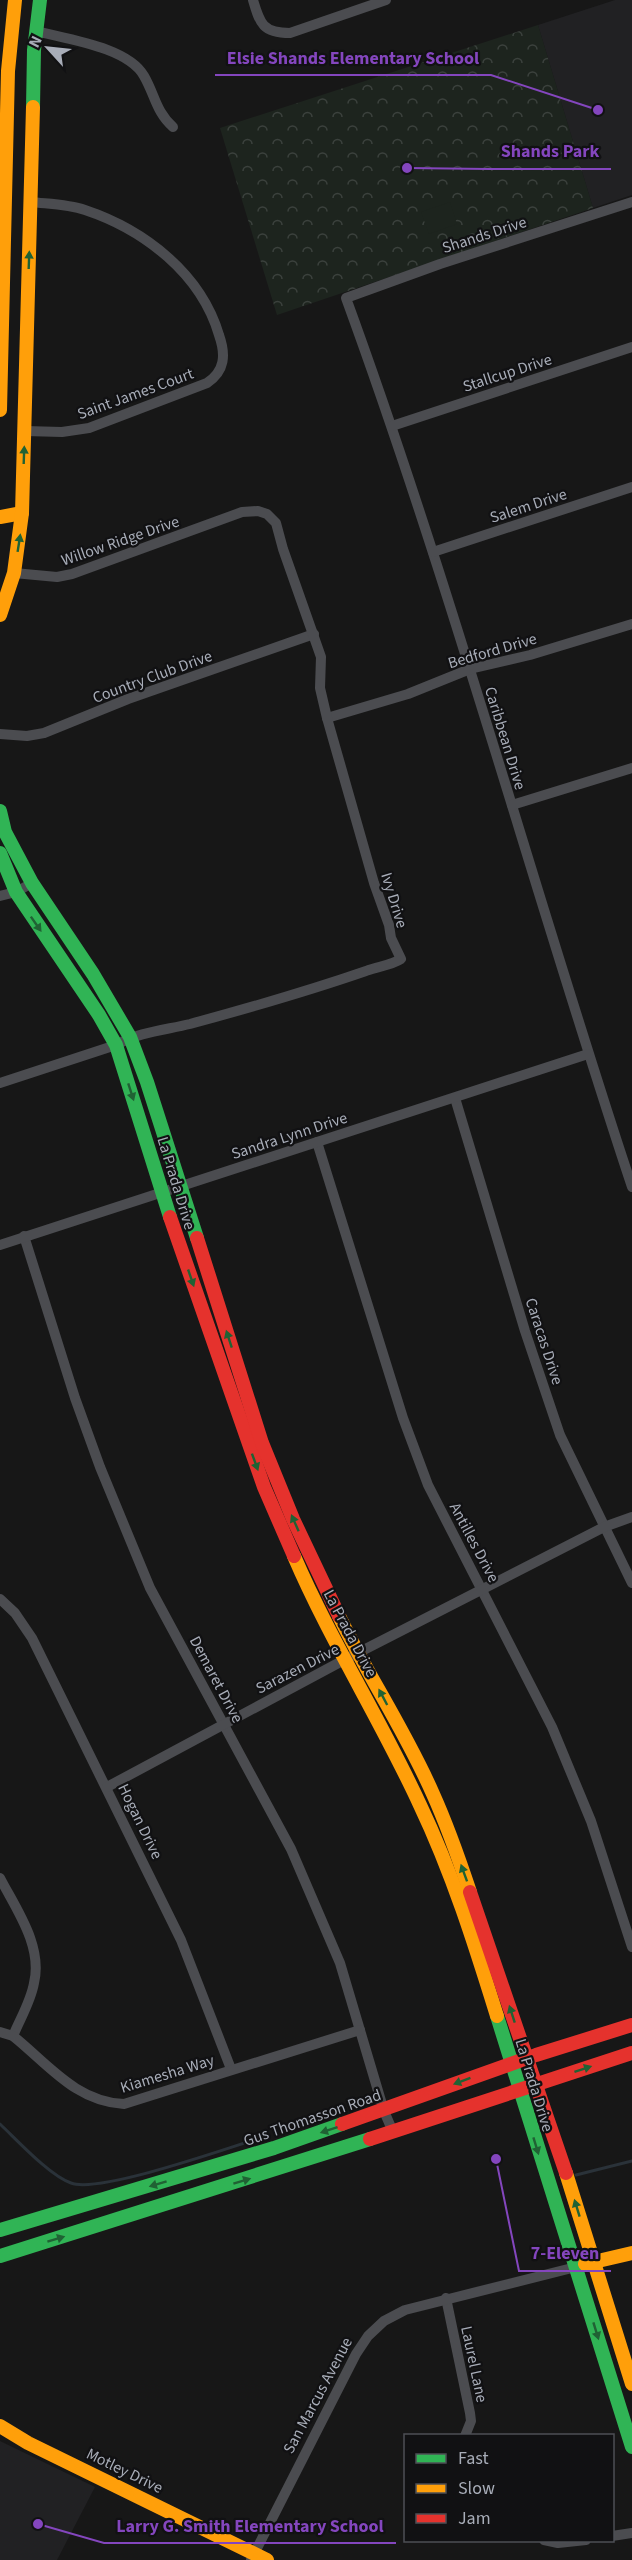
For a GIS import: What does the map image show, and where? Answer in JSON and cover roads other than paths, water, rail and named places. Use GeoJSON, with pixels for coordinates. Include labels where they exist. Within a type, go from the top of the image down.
{"type":"FeatureCollection","features":[{"type":"Feature","properties":{"kind":"main road"},"geometry":{"type":"LineString","coordinates":[[0,410],[8,70],[15,0]]}},
{"type":"Feature","properties":{"kind":"main road"},"geometry":{"type":"LineString","coordinates":[[0,615],[14,573],[22,513],[36,31],[40,0]]}},
{"type":"Feature","properties":{"kind":"main road"},"geometry":{"type":"LineString","coordinates":[[0,517],[22,513]]}},
{"type":"Feature","properties":{"kind":"main road","name":"La Prada Drive"},"geometry":{"type":"LineString","coordinates":[[0,811],[5,832],[32,883],[93,974],[130,1037],[262,1443],[293,1519],[357,1654],[378,1687],[433,1793],[477,1931],[511,2064],[632,2447]]}},
{"type":"Feature","properties":{"kind":"main road","name":"La Prada Drive"},"geometry":{"type":"LineString","coordinates":[[0,853],[16,892],[77,981],[116,1045],[161,1192],[264,1487],[300,1570],[344,1660],[358,1681],[421,1806],[477,1931],[527,2059],[568,2178],[632,2384]]}},
{"type":"Feature","properties":{"kind":"main road"},"geometry":{"type":"LineString","coordinates":[[77,981],[93,974]]}},
{"type":"Feature","properties":{"kind":"main road","name":"Gus Thomasson Road"},"geometry":{"type":"LineString","coordinates":[[0,2230],[274,2148],[384,2111],[511,2064],[632,2025]]}},
{"type":"Feature","properties":{"kind":"main road"},"geometry":{"type":"LineString","coordinates":[[0,2256],[393,2132],[632,2053]]}},
{"type":"Feature","properties":{"kind":"main road","name":"San Marcus Avenue"},"geometry":{"type":"LineString","coordinates":[[576,2267],[632,2253]]}},
{"type":"Feature","properties":{"kind":"main road","name":"Motley Drive"},"geometry":{"type":"LineString","coordinates":[[0,2426],[28,2443],[258,2558]]}},
{"type":"Feature","properties":{"kind":"street"},"geometry":{"type":"LineString","coordinates":[[253,0],[258,18],[265,28],[275,33],[290,33],[386,0]]}},
{"type":"Feature","properties":{"kind":"street"},"geometry":{"type":"LineString","coordinates":[[36,31],[102,48],[132,62],[144,76],[162,117],[173,127]]}},
{"type":"Feature","properties":{"kind":"street","name":"Shands Drive"},"geometry":{"type":"LineString","coordinates":[[346,298],[440,264],[632,201]]}},
{"type":"Feature","properties":{"kind":"street","name":"Saint James Court"},"geometry":{"type":"LineString","coordinates":[[25,431],[75,431],[125,416],[207,383],[217,376],[224,348],[218,328],[195,288],[174,261],[161,251],[125,228],[85,210],[31,202]]}},
{"type":"Feature","properties":{"kind":"street","name":"Caribbean Drive"},"geometry":{"type":"LineString","coordinates":[[346,298],[392,426],[433,552],[588,1054],[632,1187]]}},
{"type":"Feature","properties":{"kind":"street","name":"Stallcup Drive"},"geometry":{"type":"LineString","coordinates":[[392,426],[632,347]]}},
{"type":"Feature","properties":{"kind":"street","name":"Salem Drive"},"geometry":{"type":"LineString","coordinates":[[433,552],[632,487]]}},
{"type":"Feature","properties":{"kind":"street","name":"Ivy Drive"},"geometry":{"type":"LineString","coordinates":[[0,1083],[116,1045],[130,1037],[188,1024],[327,986],[367,970],[392,965],[401,959],[391,938],[389,924],[374,883],[327,718],[320,688],[321,657],[276,523],[267,514],[258,511],[242,512],[201,528]]}},
{"type":"Feature","properties":{"kind":"street","name":"Willow Ridge Drive"},"geometry":{"type":"LineString","coordinates":[[14,573],[57,577],[72,574],[201,528]]}},
{"type":"Feature","properties":{"kind":"street","name":"Bedford Drive"},"geometry":{"type":"LineString","coordinates":[[327,718],[408,694],[470,669],[530,655],[632,624]]}},
{"type":"Feature","properties":{"kind":"street","name":"Country Club Drive"},"geometry":{"type":"LineString","coordinates":[[0,734],[27,736],[44,733],[128,699],[314,634]]}},
{"type":"Feature","properties":{"kind":"street"},"geometry":{"type":"LineString","coordinates":[[512,805],[632,768]]}},
{"type":"Feature","properties":{"kind":"street"},"geometry":{"type":"LineString","coordinates":[[0,896],[16,892],[32,883]]}},
{"type":"Feature","properties":{"kind":"street","name":"Sandra Lynn Drive"},"geometry":{"type":"LineString","coordinates":[[0,1245],[588,1054]]}},
{"type":"Feature","properties":{"kind":"street","name":"Caracas Drive"},"geometry":{"type":"LineString","coordinates":[[455,1098],[525,1331],[560,1436],[632,1583]]}},
{"type":"Feature","properties":{"kind":"street","name":"Antilles Drive"},"geometry":{"type":"LineString","coordinates":[[317,1142],[403,1418],[428,1485],[552,1727],[591,1821],[632,1947]]}},
{"type":"Feature","properties":{"kind":"street","name":"Demaret Drive"},"geometry":{"type":"LineString","coordinates":[[24,1236],[75,1398],[104,1477],[150,1588],[291,1849],[340,1964],[384,2111],[393,2132]]}},
{"type":"Feature","properties":{"kind":"street","name":"Sarazen Drive"},"geometry":{"type":"LineString","coordinates":[[107,1787],[344,1660],[604,1527],[632,1517]]}},
{"type":"Feature","properties":{"kind":"street","name":"Hogan Drive"},"geometry":{"type":"LineString","coordinates":[[0,1599],[15,1613],[33,1638],[107,1787],[182,1940],[231,2069]]}},
{"type":"Feature","properties":{"kind":"street"},"geometry":{"type":"LineString","coordinates":[[0,1878],[34,1947],[34,1983],[13,2036]]}},
{"type":"Feature","properties":{"kind":"street","name":"Kiamesha Way"},"geometry":{"type":"LineString","coordinates":[[0,2032],[13,2036],[79,2092],[110,2103],[124,2104],[360,2030]]}},
{"type":"Feature","properties":{"kind":"street","name":"San Marcus Avenue"},"geometry":{"type":"LineString","coordinates":[[258,2558],[356,2354],[368,2336],[384,2321],[405,2310],[446,2298],[576,2267]]}},
{"type":"Feature","properties":{"kind":"street","name":"Laurel Lane"},"geometry":{"type":"LineString","coordinates":[[446,2298],[470,2413],[469,2428],[466,2434]]}},
{"type":"Feature","properties":{"kind":"street"},"geometry":{"type":"LineString","coordinates":[[614,2536],[632,2532]]}},
{"type":"Feature","properties":{"kind":"street"},"geometry":{"type":"LineString","coordinates":[[551,2542],[572,2542]]}},
{"type":"Feature","properties":{"kind":"waterway"},"geometry":{"type":"LineString","coordinates":[[0,2124],[53,2173],[71,2183],[86,2185],[166,2168],[266,2136]]}},
{"type":"Feature","properties":{"kind":"waterway"},"geometry":{"type":"LineString","coordinates":[[576,2175],[632,2161]]}},
{"type":"Feature","properties":{"kind":"place","name":"Elsie Shands Elementary School"},"geometry":{"type":"Point","coordinates":[598,110]}},
{"type":"Feature","properties":{"kind":"place","name":"Shands Park"},"geometry":{"type":"Point","coordinates":[407,168]}},
{"type":"Feature","properties":{"kind":"place","name":"7-Eleven"},"geometry":{"type":"Point","coordinates":[496,2159]}},
{"type":"Feature","properties":{"kind":"place","name":"Larry G. Smith Elementary School"},"geometry":{"type":"Point","coordinates":[38,2524]}}]}
